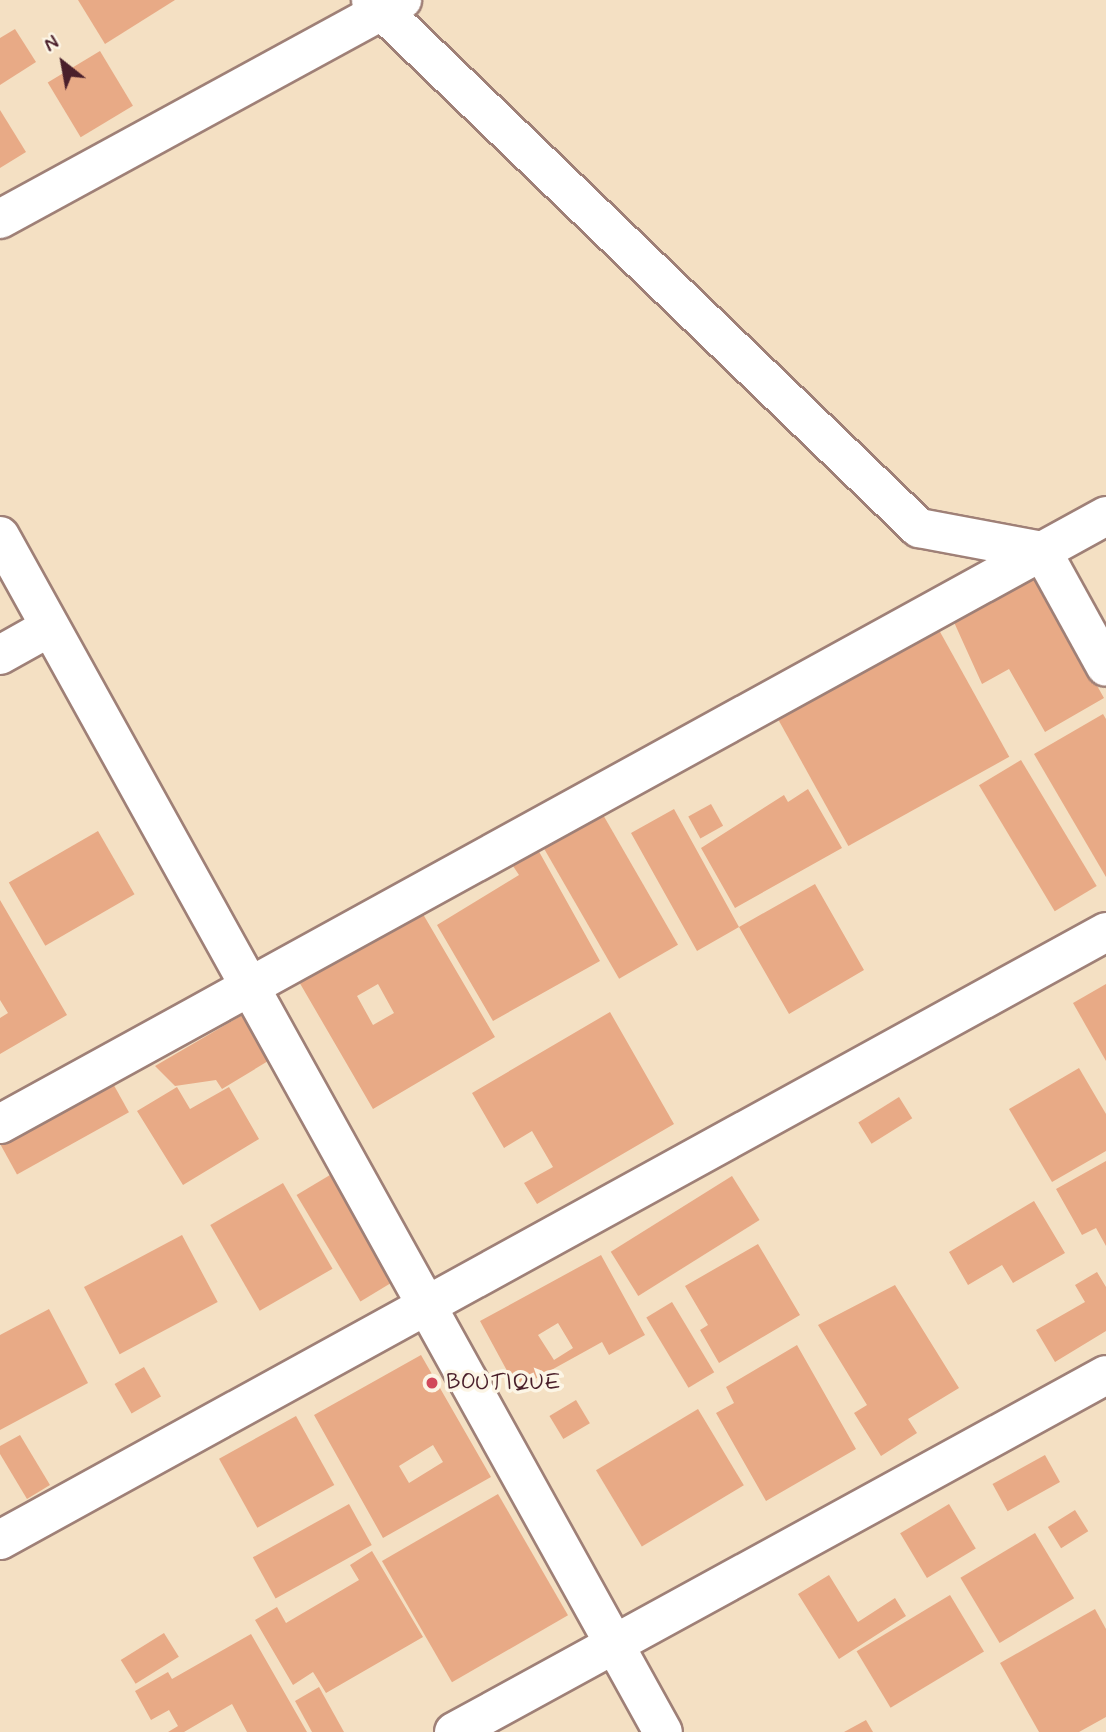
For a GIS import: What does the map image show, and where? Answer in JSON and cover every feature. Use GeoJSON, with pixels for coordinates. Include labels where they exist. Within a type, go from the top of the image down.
{"type":"FeatureCollection","features":[{"type":"Feature","properties":{"kind":"street"},"geometry":{"type":"LineString","coordinates":[[0,219],[384,4],[919,528],[1042,551]]}},
{"type":"Feature","properties":{"kind":"street"},"geometry":{"type":"LineString","coordinates":[[0,1124],[1106,516]]}},
{"type":"Feature","properties":{"kind":"street"},"geometry":{"type":"LineString","coordinates":[[0,536],[663,1732]]}},
{"type":"Feature","properties":{"kind":"street"},"geometry":{"type":"LineString","coordinates":[[1042,551],[1106,667]]}},
{"type":"Feature","properties":{"kind":"street"},"geometry":{"type":"LineString","coordinates":[[0,655],[50,627]]}},
{"type":"Feature","properties":{"kind":"street"},"geometry":{"type":"LineString","coordinates":[[0,1540],[1106,932]]}},
{"type":"Feature","properties":{"kind":"street"},"geometry":{"type":"LineString","coordinates":[[454,1732],[1106,1375]]}},
{"type":"Feature","properties":{"kind":"building"},"geometry":{"type":"Polygon","coordinates":[[[78,0],[175,0],[105,44],[78,0]]]}},
{"type":"Feature","properties":{"kind":"building"},"geometry":{"type":"Polygon","coordinates":[[[15,29],[36,62],[0,85],[0,38],[15,29]]]}},
{"type":"Feature","properties":{"kind":"building"},"geometry":{"type":"Polygon","coordinates":[[[100,51],[133,106],[81,137],[48,82],[100,51]]]}},
{"type":"Feature","properties":{"kind":"building"},"geometry":{"type":"Polygon","coordinates":[[[0,110],[26,152],[0,168],[0,110]]]}},
{"type":"Feature","properties":{"kind":"building"},"geometry":{"type":"Polygon","coordinates":[[[1034,574],[1104,698],[1045,732],[1009,669],[982,684],[953,620],[1034,574]]]}},
{"type":"Feature","properties":{"kind":"building"},"geometry":{"type":"Polygon","coordinates":[[[939,630],[1009,757],[848,846],[778,719],[939,630]]]}},
{"type":"Feature","properties":{"kind":"building"},"geometry":{"type":"Polygon","coordinates":[[[1103,714],[1106,719],[1106,877],[1034,754],[1103,714]]]}},
{"type":"Feature","properties":{"kind":"building"},"geometry":{"type":"Polygon","coordinates":[[[1021,760],[1097,886],[1055,911],[979,785],[1021,760]]]}},
{"type":"Feature","properties":{"kind":"building"},"geometry":{"type":"Polygon","coordinates":[[[808,789],[842,848],[735,908],[701,848],[784,795],[788,802],[808,789]]]}},
{"type":"Feature","properties":{"kind":"building"},"geometry":{"type":"Polygon","coordinates":[[[711,804],[723,826],[700,838],[688,817],[711,804]]]}},
{"type":"Feature","properties":{"kind":"building"},"geometry":{"type":"Polygon","coordinates":[[[674,809],[739,927],[697,951],[631,833],[674,809]]]}},
{"type":"Feature","properties":{"kind":"building"},"geometry":{"type":"Polygon","coordinates":[[[602,813],[678,945],[619,979],[543,847],[602,813]]]}},
{"type":"Feature","properties":{"kind":"building"},"geometry":{"type":"Polygon","coordinates":[[[98,831],[134,894],[45,946],[9,882],[98,831]]]}},
{"type":"Feature","properties":{"kind":"building"},"geometry":{"type":"Polygon","coordinates":[[[537,848],[600,961],[493,1021],[437,925],[519,875],[511,863],[537,848]]]}},
{"type":"Feature","properties":{"kind":"building"},"geometry":{"type":"Polygon","coordinates":[[[815,884],[864,970],[789,1014],[739,927],[815,884]]]}},
{"type":"Feature","properties":{"kind":"building"},"geometry":{"type":"Polygon","coordinates":[[[0,900],[67,1015],[0,1054],[0,1018],[8,1013],[0,1000],[0,900]]]}},
{"type":"Feature","properties":{"kind":"building"},"geometry":{"type":"Polygon","coordinates":[[[420,909],[495,1037],[373,1109],[298,980],[420,909]],[[378,984],[357,996],[373,1025],[394,1013],[378,984]]]}},
{"type":"Feature","properties":{"kind":"building"},"geometry":{"type":"Polygon","coordinates":[[[1106,984],[1106,1061],[1073,1003],[1106,984]]]}},
{"type":"Feature","properties":{"kind":"building"},"geometry":{"type":"Polygon","coordinates":[[[256,1007],[283,1052],[222,1089],[216,1080],[175,1086],[155,1066],[256,1007]]]}},
{"type":"Feature","properties":{"kind":"building"},"geometry":{"type":"Polygon","coordinates":[[[610,1012],[674,1124],[537,1204],[524,1183],[553,1167],[532,1131],[504,1148],[472,1093],[610,1012]]]}},
{"type":"Feature","properties":{"kind":"building"},"geometry":{"type":"Polygon","coordinates":[[[1079,1068],[1106,1114],[1106,1151],[1052,1182],[1009,1109],[1079,1068]]]}},
{"type":"Feature","properties":{"kind":"building"},"geometry":{"type":"Polygon","coordinates":[[[111,1080],[129,1112],[17,1174],[0,1142],[111,1080]]]}},
{"type":"Feature","properties":{"kind":"building"},"geometry":{"type":"Polygon","coordinates":[[[177,1087],[190,1109],[229,1087],[259,1139],[183,1185],[137,1111],[177,1087]]]}},
{"type":"Feature","properties":{"kind":"building"},"geometry":{"type":"Polygon","coordinates":[[[899,1097],[912,1118],[872,1144],[858,1122],[899,1097]]]}},
{"type":"Feature","properties":{"kind":"building"},"geometry":{"type":"Polygon","coordinates":[[[1106,1161],[1106,1246],[1096,1228],[1082,1235],[1056,1189],[1106,1161]]]}},
{"type":"Feature","properties":{"kind":"building"},"geometry":{"type":"Polygon","coordinates":[[[330,1175],[394,1281],[360,1301],[297,1195],[330,1175]]]}},
{"type":"Feature","properties":{"kind":"building"},"geometry":{"type":"Polygon","coordinates":[[[732,1176],[760,1220],[638,1296],[611,1252],[732,1176]]]}},
{"type":"Feature","properties":{"kind":"building"},"geometry":{"type":"Polygon","coordinates":[[[283,1183],[332,1269],[260,1311],[210,1225],[283,1183]]]}},
{"type":"Feature","properties":{"kind":"building"},"geometry":{"type":"Polygon","coordinates":[[[1034,1201],[1065,1253],[1013,1283],[1002,1265],[968,1285],[949,1252],[1034,1201]]]}},
{"type":"Feature","properties":{"kind":"building"},"geometry":{"type":"Polygon","coordinates":[[[182,1235],[218,1302],[120,1354],[84,1287],[182,1235]]]}},
{"type":"Feature","properties":{"kind":"building"},"geometry":{"type":"Polygon","coordinates":[[[758,1244],[800,1315],[719,1363],[700,1330],[708,1325],[685,1286],[758,1244]]]}},
{"type":"Feature","properties":{"kind":"building"},"geometry":{"type":"Polygon","coordinates":[[[601,1255],[645,1335],[609,1355],[602,1342],[517,1389],[480,1321],[601,1255]],[[558,1323],[538,1335],[554,1360],[573,1348],[558,1323]]]}},
{"type":"Feature","properties":{"kind":"building"},"geometry":{"type":"Polygon","coordinates":[[[1097,1272],[1106,1287],[1106,1331],[1055,1362],[1036,1330],[1085,1302],[1075,1285],[1097,1272]]]}},
{"type":"Feature","properties":{"kind":"building"},"geometry":{"type":"Polygon","coordinates":[[[895,1285],[959,1388],[908,1419],[917,1433],[881,1456],[854,1413],[867,1405],[818,1325],[895,1285]]]}},
{"type":"Feature","properties":{"kind":"building"},"geometry":{"type":"Polygon","coordinates":[[[672,1302],[714,1372],[689,1388],[646,1317],[672,1302]]]}},
{"type":"Feature","properties":{"kind":"building"},"geometry":{"type":"Polygon","coordinates":[[[49,1309],[88,1383],[0,1430],[0,1335],[49,1309]]]}},
{"type":"Feature","properties":{"kind":"building"},"geometry":{"type":"Polygon","coordinates":[[[797,1345],[856,1449],[766,1501],[716,1413],[734,1403],[726,1387],[797,1345]]]}},
{"type":"Feature","properties":{"kind":"building"},"geometry":{"type":"Polygon","coordinates":[[[421,1355],[491,1477],[383,1538],[314,1415],[421,1355]],[[433,1445],[399,1466],[409,1483],[443,1462],[433,1445]]]}},
{"type":"Feature","properties":{"kind":"building"},"geometry":{"type":"Polygon","coordinates":[[[144,1367],[161,1396],[132,1413],[115,1384],[144,1367]]]}},
{"type":"Feature","properties":{"kind":"building"},"geometry":{"type":"Polygon","coordinates":[[[576,1400],[590,1423],[563,1439],[549,1416],[576,1400]]]}},
{"type":"Feature","properties":{"kind":"building"},"geometry":{"type":"Polygon","coordinates":[[[698,1409],[744,1485],[642,1547],[596,1470],[698,1409]]]}},
{"type":"Feature","properties":{"kind":"building"},"geometry":{"type":"Polygon","coordinates":[[[296,1416],[334,1485],[257,1528],[219,1459],[296,1416]]]}},
{"type":"Feature","properties":{"kind":"building"},"geometry":{"type":"Polygon","coordinates":[[[20,1435],[50,1485],[27,1499],[0,1454],[0,1446],[20,1435]]]}},
{"type":"Feature","properties":{"kind":"building"},"geometry":{"type":"Polygon","coordinates":[[[1045,1455],[1060,1482],[1008,1511],[993,1484],[1045,1455]]]}},
{"type":"Feature","properties":{"kind":"building"},"geometry":{"type":"Polygon","coordinates":[[[498,1494],[568,1615],[452,1682],[382,1561],[498,1494]]]}},
{"type":"Feature","properties":{"kind":"building"},"geometry":{"type":"Polygon","coordinates":[[[349,1504],[372,1545],[276,1598],[253,1557],[349,1504]]]}},
{"type":"Feature","properties":{"kind":"building"},"geometry":{"type":"Polygon","coordinates":[[[949,1504],[976,1549],[927,1578],[900,1533],[949,1504]]]}},
{"type":"Feature","properties":{"kind":"building"},"geometry":{"type":"Polygon","coordinates":[[[1075,1510],[1088,1531],[1061,1548],[1048,1527],[1075,1510]]]}},
{"type":"Feature","properties":{"kind":"building"},"geometry":{"type":"Polygon","coordinates":[[[1035,1533],[1074,1598],[1000,1643],[960,1578],[1035,1533]]]}},
{"type":"Feature","properties":{"kind":"building"},"geometry":{"type":"Polygon","coordinates":[[[372,1551],[423,1637],[326,1693],[313,1672],[293,1685],[255,1620],[277,1607],[286,1623],[359,1580],[350,1565],[372,1551]]]}},
{"type":"Feature","properties":{"kind":"building"},"geometry":{"type":"Polygon","coordinates":[[[829,1575],[858,1622],[895,1598],[906,1616],[839,1659],[798,1594],[829,1575]]]}},
{"type":"Feature","properties":{"kind":"building"},"geometry":{"type":"Polygon","coordinates":[[[950,1595],[984,1652],[891,1708],[857,1651],[950,1595]]]}},
{"type":"Feature","properties":{"kind":"building"},"geometry":{"type":"Polygon","coordinates":[[[1095,1609],[1106,1629],[1106,1717],[1079,1732],[1039,1732],[1000,1663],[1095,1609]]]}},
{"type":"Feature","properties":{"kind":"building"},"geometry":{"type":"Polygon","coordinates":[[[164,1633],[179,1657],[136,1684],[121,1660],[164,1633]]]}},
{"type":"Feature","properties":{"kind":"building"},"geometry":{"type":"Polygon","coordinates":[[[251,1634],[307,1732],[247,1732],[232,1704],[184,1732],[168,1732],[178,1726],[169,1710],[151,1720],[135,1691],[168,1672],[172,1679],[251,1634]]]}},
{"type":"Feature","properties":{"kind":"building"},"geometry":{"type":"Polygon","coordinates":[[[319,1687],[344,1732],[312,1732],[295,1701],[319,1687]]]}},
{"type":"Feature","properties":{"kind":"building"},"geometry":{"type":"Polygon","coordinates":[[[866,1720],[873,1732],[844,1732],[866,1720]]]}},
{"type":"Feature","properties":{"kind":"place","name":"BOUTIQUE"},"geometry":{"type":"Point","coordinates":[432,1383]}}]}
